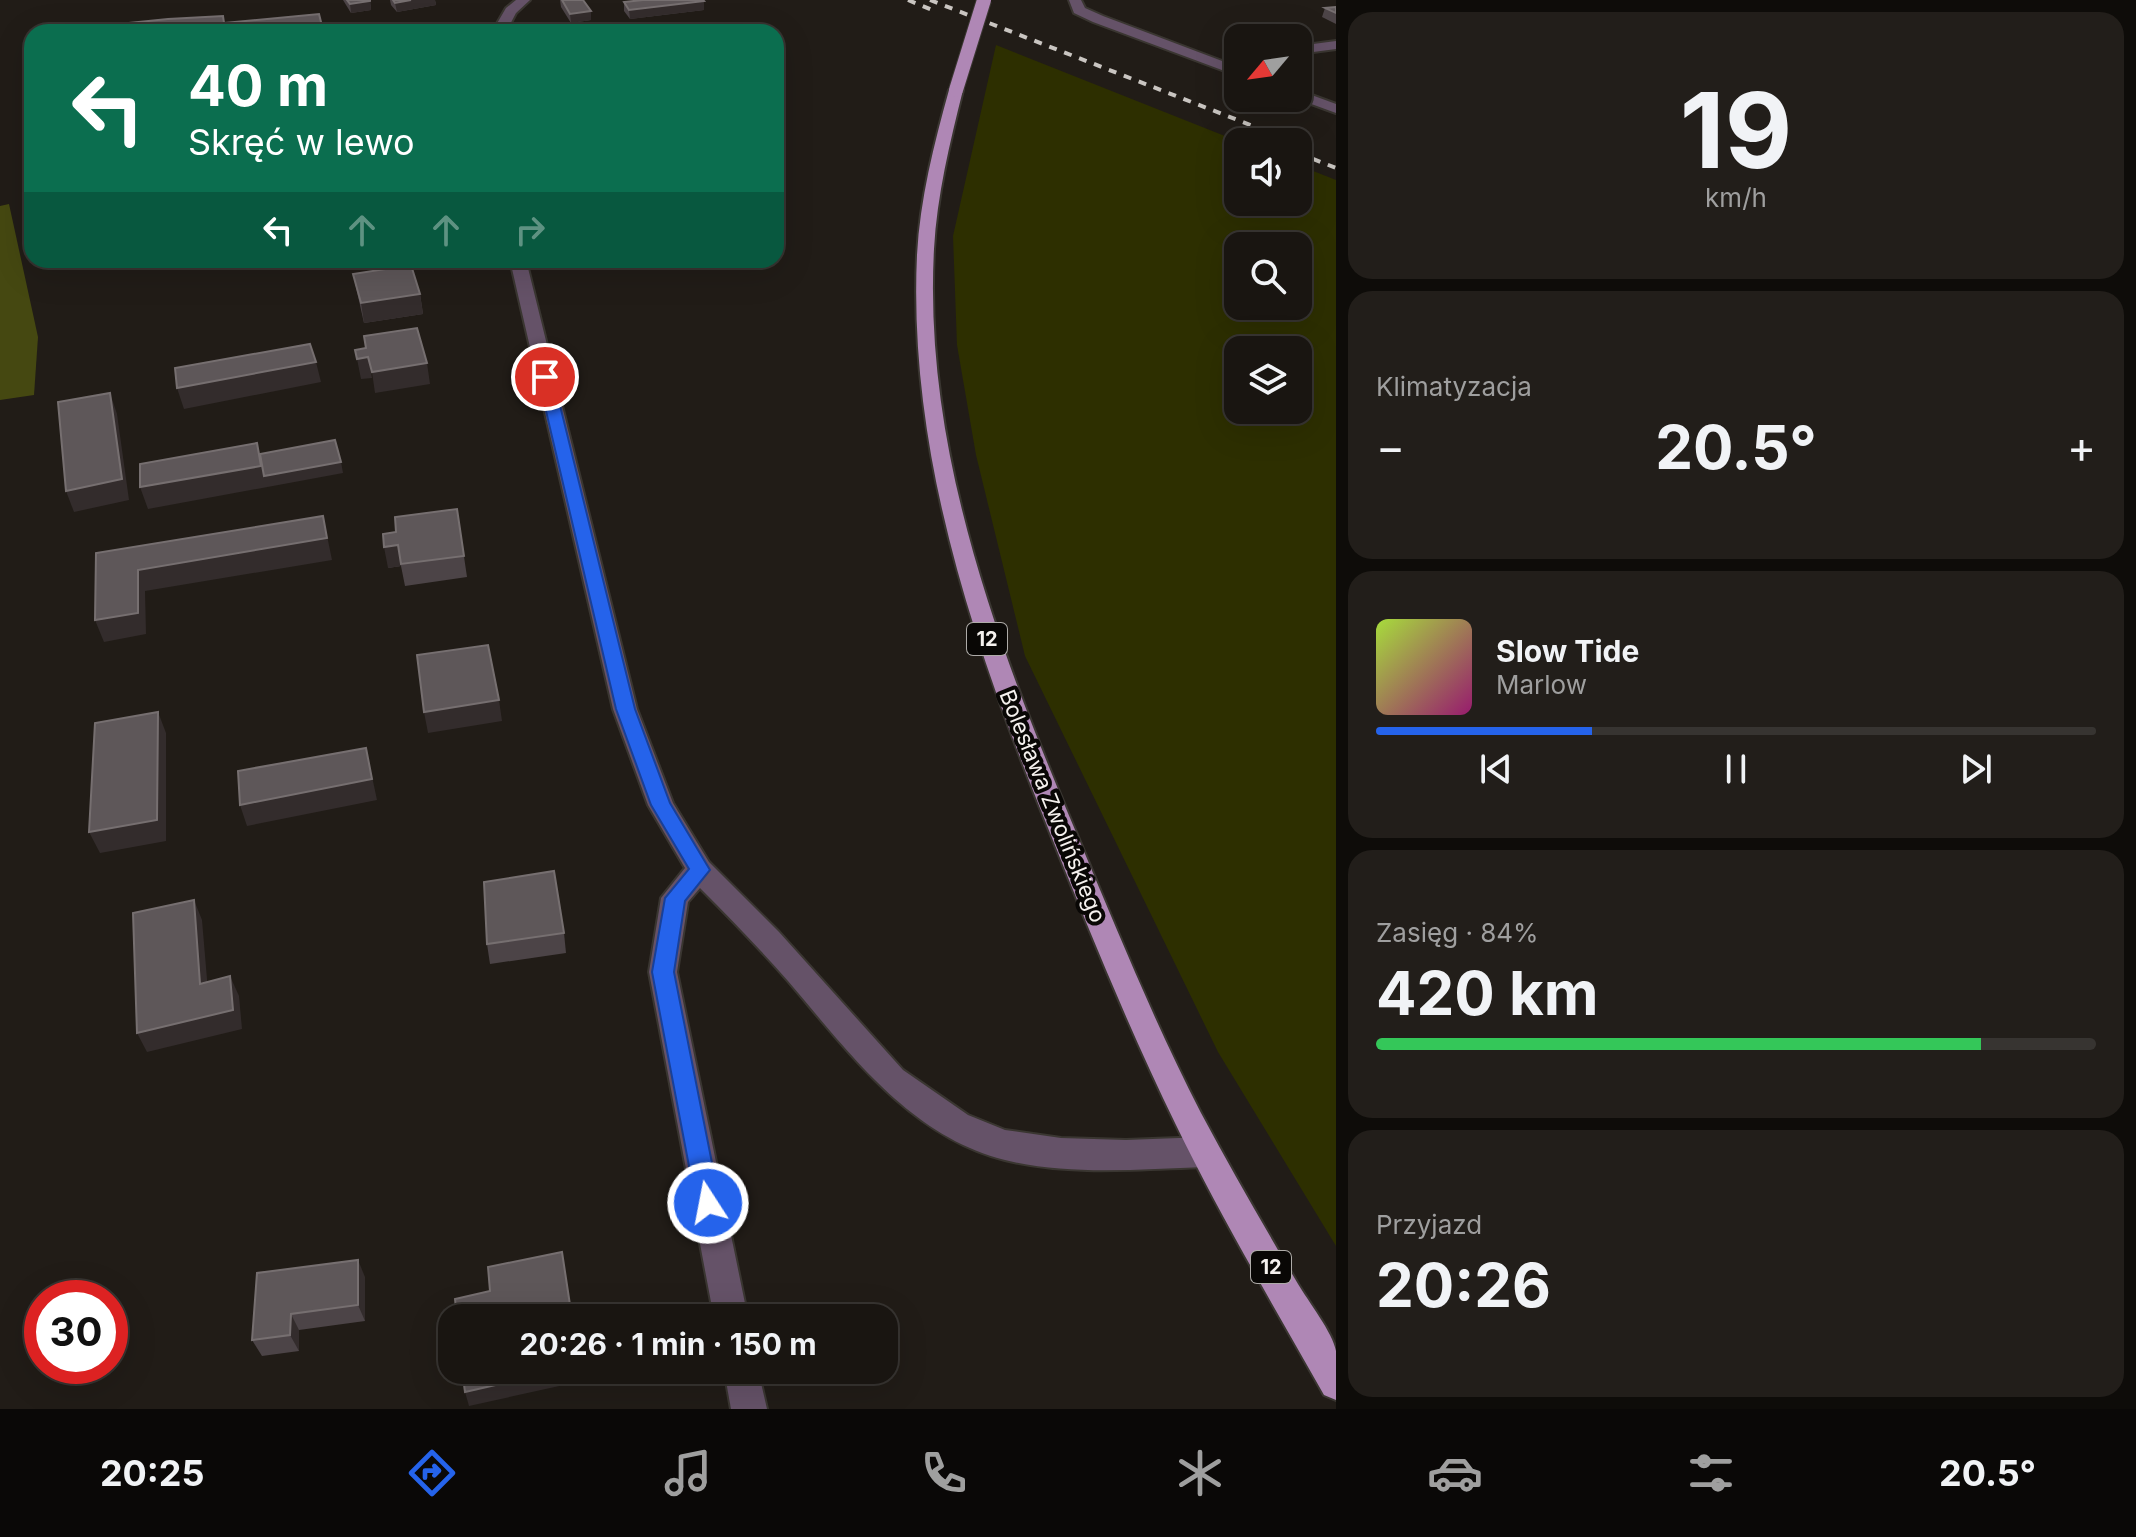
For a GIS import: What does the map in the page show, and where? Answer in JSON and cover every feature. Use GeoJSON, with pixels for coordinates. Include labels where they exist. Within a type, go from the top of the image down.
{"type":"FeatureCollection","features":[{"type":"Feature","properties":{"kind":"main road","name":"Bolesława Zwolińskiego"},"geometry":{"type":"LineString","coordinates":[[984,0],[956,90],[933,185],[926,245],[925,301],[934,418],[960,545],[983,626],[1029,754],[1133,1001],[1205,1152],[1336,1383]]}},
{"type":"Feature","properties":{"kind":"street"},"geometry":{"type":"LineString","coordinates":[[504,24],[511,11],[524,0]]}},
{"type":"Feature","properties":{"kind":"street"},"geometry":{"type":"LineString","coordinates":[[1075,0],[1079,10],[1098,19],[1224,67]]}},
{"type":"Feature","properties":{"kind":"street"},"geometry":{"type":"LineString","coordinates":[[1312,48],[1336,45]]}},
{"type":"Feature","properties":{"kind":"street"},"geometry":{"type":"LineString","coordinates":[[1215,63],[1224,61]]}},
{"type":"Feature","properties":{"kind":"street"},"geometry":{"type":"LineString","coordinates":[[1312,100],[1336,109]]}},
{"type":"Feature","properties":{"kind":"street"},"geometry":{"type":"LineString","coordinates":[[520,268],[625,709],[661,805],[700,870],[769,940],[892,1080],[957,1125],[1004,1145],[1061,1153],[1126,1155],[1205,1152]]}},
{"type":"Feature","properties":{"kind":"street"},"geometry":{"type":"LineString","coordinates":[[700,870],[675,898],[663,972],[728,1304]]}},
{"type":"Feature","properties":{"kind":"street"},"geometry":{"type":"LineString","coordinates":[[744,1384],[749,1409]]}},
{"type":"Feature","properties":{"kind":"shaded area"},"geometry":{"type":"Polygon","coordinates":[[[996,45],[1224,136],[1224,216],[1312,216],[1312,171],[1336,180],[1336,1246],[1218,1052],[1025,656],[976,455],[957,345],[953,236],[996,45]]]}},
{"type":"Feature","properties":{"kind":"shaded area"},"geometry":{"type":"Polygon","coordinates":[[[9,204],[38,337],[34,395],[0,400],[0,206],[9,204]]]}},
{"type":"Feature","properties":{"kind":"building"},"geometry":{"type":"Polygon","coordinates":[[[347,0],[370,0],[370,1],[350,4],[347,0]]]}},
{"type":"Feature","properties":{"kind":"building"},"geometry":{"type":"Polygon","coordinates":[[[562,0],[583,0],[591,11],[570,14],[562,0]]]}},
{"type":"Feature","properties":{"kind":"building"},"geometry":{"type":"Polygon","coordinates":[[[704,1],[629,10],[624,2],[704,1]]]}},
{"type":"Feature","properties":{"kind":"building"},"geometry":{"type":"Polygon","coordinates":[[[319,14],[322,24],[119,24],[223,16],[224,23],[319,14]]]}},
{"type":"Feature","properties":{"kind":"building"},"geometry":{"type":"Polygon","coordinates":[[[412,268],[420,294],[361,303],[353,274],[412,268]]]}},
{"type":"Feature","properties":{"kind":"building"},"geometry":{"type":"Polygon","coordinates":[[[417,328],[427,363],[372,372],[368,357],[357,359],[355,350],[366,348],[364,336],[417,328]]]}},
{"type":"Feature","properties":{"kind":"building"},"geometry":{"type":"Polygon","coordinates":[[[310,344],[316,362],[177,388],[175,368],[310,344]]]}},
{"type":"Feature","properties":{"kind":"building"},"geometry":{"type":"Polygon","coordinates":[[[110,393],[122,479],[66,491],[58,402],[110,393]]]}},
{"type":"Feature","properties":{"kind":"building"},"geometry":{"type":"Polygon","coordinates":[[[335,440],[341,462],[264,476],[260,454],[335,440]]]}},
{"type":"Feature","properties":{"kind":"building"},"geometry":{"type":"Polygon","coordinates":[[[257,443],[261,466],[140,487],[140,464],[257,443]]]}},
{"type":"Feature","properties":{"kind":"building"},"geometry":{"type":"Polygon","coordinates":[[[457,509],[464,556],[401,564],[398,545],[384,547],[383,534],[396,532],[395,517],[457,509]]]}},
{"type":"Feature","properties":{"kind":"building"},"geometry":{"type":"Polygon","coordinates":[[[323,516],[327,538],[138,570],[138,613],[95,620],[96,553],[323,516]]]}},
{"type":"Feature","properties":{"kind":"building"},"geometry":{"type":"Polygon","coordinates":[[[488,645],[499,700],[424,712],[417,655],[488,645]]]}},
{"type":"Feature","properties":{"kind":"building"},"geometry":{"type":"Polygon","coordinates":[[[158,712],[157,820],[89,832],[95,723],[158,712]]]}},
{"type":"Feature","properties":{"kind":"building"},"geometry":{"type":"Polygon","coordinates":[[[366,748],[372,779],[240,805],[238,771],[366,748]]]}},
{"type":"Feature","properties":{"kind":"building"},"geometry":{"type":"Polygon","coordinates":[[[554,871],[564,933],[487,944],[484,882],[554,871]]]}},
{"type":"Feature","properties":{"kind":"building"},"geometry":{"type":"Polygon","coordinates":[[[194,900],[200,984],[230,976],[233,1010],[137,1033],[133,913],[194,900]]]}},
{"type":"Feature","properties":{"kind":"building"},"geometry":{"type":"Polygon","coordinates":[[[562,1252],[570,1304],[456,1304],[455,1299],[490,1291],[488,1267],[562,1252]]]}},
{"type":"Feature","properties":{"kind":"building"},"geometry":{"type":"Polygon","coordinates":[[[358,1260],[358,1305],[291,1314],[290,1335],[252,1340],[257,1273],[358,1260]]]}},
{"type":"Feature","properties":{"kind":"building"},"geometry":{"type":"Polygon","coordinates":[[[464,1384],[500,1384],[465,1392],[464,1384]]]}},
{"type":"Feature","properties":{"kind":"railway"},"geometry":{"type":"LineString","coordinates":[[908,0],[937,12]]}},
{"type":"Feature","properties":{"kind":"railway"},"geometry":{"type":"LineString","coordinates":[[930,0],[1258,128]]}},
{"type":"Feature","properties":{"kind":"railway"},"geometry":{"type":"LineString","coordinates":[[1312,159],[1336,168]]}},
{"type":"Feature","properties":{"kind":"route"},"geometry":{"type":"LineString","coordinates":[[545,377],[625,709],[661,805],[700,870],[675,898],[663,972],[708,1203]]}}]}
